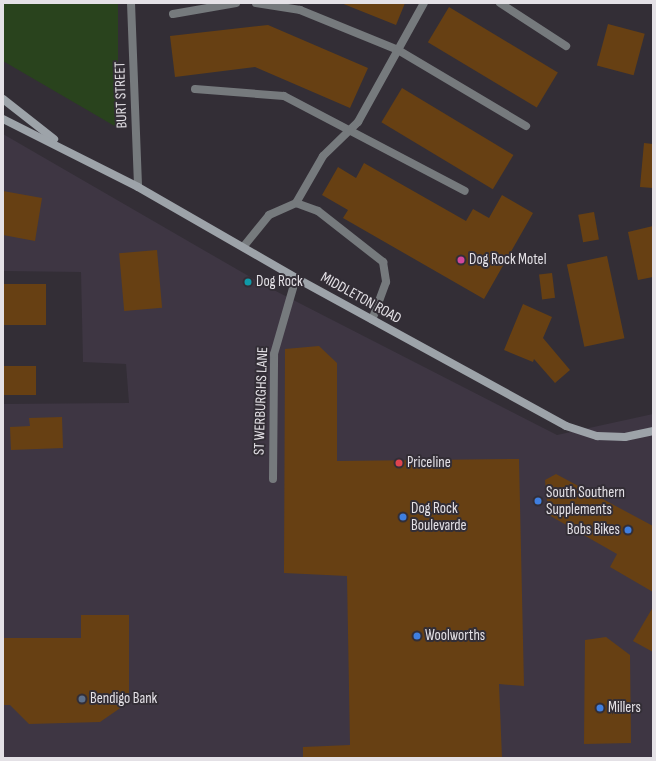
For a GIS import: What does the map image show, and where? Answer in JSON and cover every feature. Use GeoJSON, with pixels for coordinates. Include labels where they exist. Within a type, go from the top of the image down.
{"type":"FeatureCollection","features":[{"type":"Feature","properties":{"kind":"main road","name":"MIDDLETON ROAD"},"geometry":{"type":"LineString","coordinates":[[3,99],[66,148]]}},
{"type":"Feature","properties":{"kind":"main road","name":"MIDDLETON ROAD"},"geometry":{"type":"LineString","coordinates":[[3,119],[66,148],[138,187],[244,246],[296,278],[566,426],[597,436],[625,437],[653,431]]}},
{"type":"Feature","properties":{"kind":"street","name":"BURT STREET"},"geometry":{"type":"LineString","coordinates":[[131,3],[138,187]]}},
{"type":"Feature","properties":{"kind":"street"},"geometry":{"type":"LineString","coordinates":[[174,14],[236,3]]}},
{"type":"Feature","properties":{"kind":"street"},"geometry":{"type":"LineString","coordinates":[[256,3],[300,10],[398,50],[526,126]]}},
{"type":"Feature","properties":{"kind":"street"},"geometry":{"type":"LineString","coordinates":[[244,246],[269,215],[296,203],[323,156],[358,122],[424,3]]}},
{"type":"Feature","properties":{"kind":"street"},"geometry":{"type":"LineString","coordinates":[[500,3],[566,46]]}},
{"type":"Feature","properties":{"kind":"street"},"geometry":{"type":"LineString","coordinates":[[195,89],[284,96],[348,132],[430,170],[465,191]]}},
{"type":"Feature","properties":{"kind":"street"},"geometry":{"type":"LineString","coordinates":[[296,203],[318,211],[383,262],[386,282],[372,320]]}},
{"type":"Feature","properties":{"kind":"street","name":"ST WERBURGHS LANE"},"geometry":{"type":"LineString","coordinates":[[273,479],[274,354],[296,278]]}},
{"type":"Feature","properties":{"kind":"shaded area"},"geometry":{"type":"Polygon","coordinates":[[[3,134],[264,285],[557,435],[653,414],[653,758],[3,758],[3,404],[129,403],[126,364],[83,362],[81,272],[3,271],[3,134]]]}},
{"type":"Feature","properties":{"kind":"green space"},"geometry":{"type":"Polygon","coordinates":[[[3,3],[118,3],[118,128],[3,61],[3,3]]]}},
{"type":"Feature","properties":{"kind":"building"},"geometry":{"type":"Polygon","coordinates":[[[341,3],[405,3],[396,25],[341,3]]]}},
{"type":"Feature","properties":{"kind":"building"},"geometry":{"type":"Polygon","coordinates":[[[449,7],[558,72],[537,108],[428,42],[449,7]]]}},
{"type":"Feature","properties":{"kind":"building"},"geometry":{"type":"Polygon","coordinates":[[[608,24],[645,34],[634,75],[597,66],[608,24]]]}},
{"type":"Feature","properties":{"kind":"building"},"geometry":{"type":"Polygon","coordinates":[[[268,25],[368,68],[350,108],[255,67],[175,77],[170,36],[268,25]]]}},
{"type":"Feature","properties":{"kind":"building"},"geometry":{"type":"Polygon","coordinates":[[[402,88],[513,155],[493,189],[381,122],[402,88]]]}},
{"type":"Feature","properties":{"kind":"building"},"geometry":{"type":"Polygon","coordinates":[[[644,143],[653,144],[653,188],[640,187],[644,143]]]}},
{"type":"Feature","properties":{"kind":"building","name":"Dog Rock Motel"},"geometry":{"type":"Polygon","coordinates":[[[364,163],[466,221],[473,209],[489,218],[502,195],[533,213],[484,299],[343,218],[348,210],[322,195],[338,167],[356,178],[364,163]]]}},
{"type":"Feature","properties":{"kind":"building"},"geometry":{"type":"Polygon","coordinates":[[[3,191],[42,198],[35,241],[3,235],[3,191]]]}},
{"type":"Feature","properties":{"kind":"building"},"geometry":{"type":"Polygon","coordinates":[[[594,212],[599,240],[583,242],[578,215],[594,212]]]}},
{"type":"Feature","properties":{"kind":"building"},"geometry":{"type":"Polygon","coordinates":[[[653,226],[653,277],[638,280],[628,232],[653,226]]]}},
{"type":"Feature","properties":{"kind":"building"},"geometry":{"type":"Polygon","coordinates":[[[157,250],[162,308],[124,311],[119,253],[157,250]]]}},
{"type":"Feature","properties":{"kind":"building"},"geometry":{"type":"Polygon","coordinates":[[[607,256],[624,338],[584,347],[567,265],[607,256]]]}},
{"type":"Feature","properties":{"kind":"building"},"geometry":{"type":"Polygon","coordinates":[[[552,273],[555,298],[542,299],[539,275],[552,273]]]}},
{"type":"Feature","properties":{"kind":"building"},"geometry":{"type":"Polygon","coordinates":[[[3,284],[46,284],[46,325],[3,325],[3,284]]]}},
{"type":"Feature","properties":{"kind":"building"},"geometry":{"type":"Polygon","coordinates":[[[523,304],[552,317],[543,338],[570,370],[555,383],[534,359],[533,362],[504,350],[523,304]]]}},
{"type":"Feature","properties":{"kind":"building","name":"Dog Rock Boulevarde"},"geometry":{"type":"Polygon","coordinates":[[[319,346],[337,363],[337,461],[519,459],[524,686],[499,684],[502,758],[303,758],[303,747],[350,745],[347,576],[284,573],[285,349],[319,346]]]}},
{"type":"Feature","properties":{"kind":"building"},"geometry":{"type":"Polygon","coordinates":[[[3,366],[36,366],[36,395],[3,395],[3,366]]]}},
{"type":"Feature","properties":{"kind":"building"},"geometry":{"type":"Polygon","coordinates":[[[62,417],[63,448],[11,450],[10,427],[30,426],[29,418],[62,417]]]}},
{"type":"Feature","properties":{"kind":"building"},"geometry":{"type":"Polygon","coordinates":[[[556,474],[653,526],[653,592],[610,567],[617,554],[547,514],[553,504],[547,501],[545,480],[556,474]]]}},
{"type":"Feature","properties":{"kind":"building"},"geometry":{"type":"Polygon","coordinates":[[[653,607],[653,652],[633,641],[653,607]]]}},
{"type":"Feature","properties":{"kind":"building"},"geometry":{"type":"Polygon","coordinates":[[[81,615],[129,615],[129,702],[100,722],[29,724],[10,705],[3,705],[3,638],[81,638],[81,615]]]}},
{"type":"Feature","properties":{"kind":"building"},"geometry":{"type":"Polygon","coordinates":[[[606,637],[630,655],[631,743],[584,744],[585,640],[606,637]]]}},
{"type":"Feature","properties":{"kind":"place","name":"Dog Rock Motel"},"geometry":{"type":"Point","coordinates":[461,260]}},
{"type":"Feature","properties":{"kind":"place","name":"Dog Rock"},"geometry":{"type":"Point","coordinates":[248,282]}},
{"type":"Feature","properties":{"kind":"place","name":"Priceline"},"geometry":{"type":"Point","coordinates":[399,463]}},
{"type":"Feature","properties":{"kind":"place","name":"South Southern Supplements"},"geometry":{"type":"Point","coordinates":[538,501]}},
{"type":"Feature","properties":{"kind":"place","name":"Dog Rock Boulevarde"},"geometry":{"type":"Point","coordinates":[403,517]}},
{"type":"Feature","properties":{"kind":"place","name":"Bobs Bikes"},"geometry":{"type":"Point","coordinates":[628,530]}},
{"type":"Feature","properties":{"kind":"place","name":"Woolworths"},"geometry":{"type":"Point","coordinates":[417,636]}},
{"type":"Feature","properties":{"kind":"place","name":"Bendigo Bank"},"geometry":{"type":"Point","coordinates":[82,699]}},
{"type":"Feature","properties":{"kind":"place","name":"Millers"},"geometry":{"type":"Point","coordinates":[600,708]}}]}
